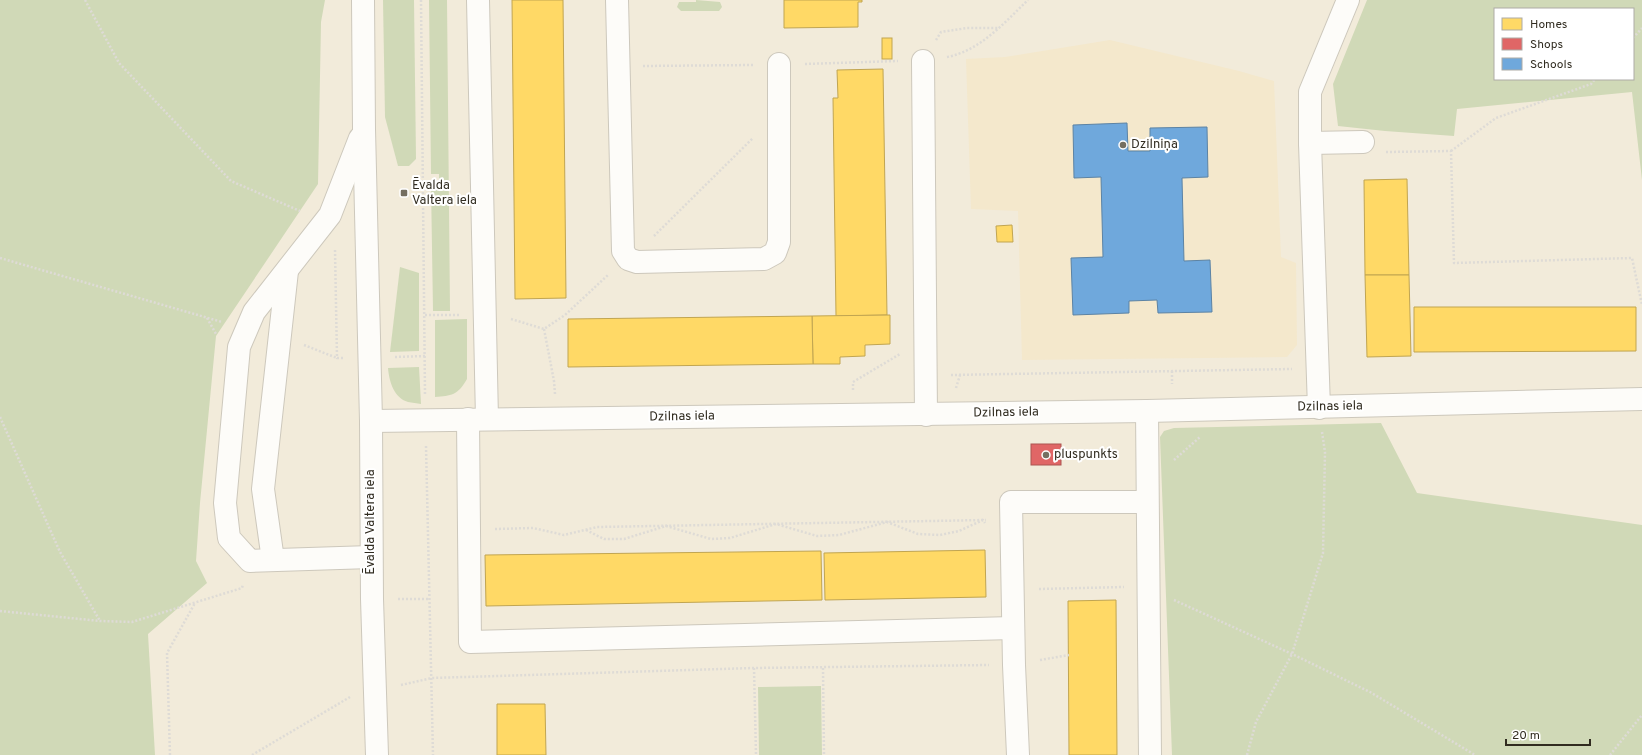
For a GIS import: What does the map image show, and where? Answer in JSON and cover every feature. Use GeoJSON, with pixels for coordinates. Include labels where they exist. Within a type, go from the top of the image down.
{"type":"FeatureCollection","features":[{"type":"Feature","properties":{"kind":"street","name":"Ēvalda Valtera iela"},"geometry":{"type":"LineString","coordinates":[[363,0],[364,130],[371,421],[371,557],[377,755]]}},
{"type":"Feature","properties":{"kind":"street"},"geometry":{"type":"LineString","coordinates":[[478,0],[477,419],[470,642],[1013,628]]}},
{"type":"Feature","properties":{"kind":"street"},"geometry":{"type":"LineString","coordinates":[[617,0],[623,251],[628,259],[637,262],[764,259],[775,253],[779,242],[779,64]]}},
{"type":"Feature","properties":{"kind":"street"},"geometry":{"type":"LineString","coordinates":[[1319,408],[1310,143],[1310,92],[1348,0]]}},
{"type":"Feature","properties":{"kind":"street"},"geometry":{"type":"LineString","coordinates":[[923,61],[926,415]]}},
{"type":"Feature","properties":{"kind":"street"},"geometry":{"type":"LineString","coordinates":[[364,130],[330,215],[254,312],[239,347],[225,503],[229,538],[250,561],[371,557]]}},
{"type":"Feature","properties":{"kind":"street"},"geometry":{"type":"LineString","coordinates":[[1310,143],[1363,142]]}},
{"type":"Feature","properties":{"kind":"street"},"geometry":{"type":"LineString","coordinates":[[273,560],[262,489],[287,270]]}},
{"type":"Feature","properties":{"kind":"street","name":"Dzilnas iela"},"geometry":{"type":"LineString","coordinates":[[371,421],[926,415],[1319,408],[1642,399]]}},
{"type":"Feature","properties":{"kind":"street"},"geometry":{"type":"LineString","coordinates":[[1147,411],[1147,587],[1150,755]]}},
{"type":"Feature","properties":{"kind":"street"},"geometry":{"type":"LineString","coordinates":[[1018,755],[1014,665],[1011,502],[1147,494]]}},
{"type":"Feature","properties":{"kind":"path"},"geometry":{"type":"LineString","coordinates":[[85,0],[119,63],[230,181],[300,211],[330,215]]}},
{"type":"Feature","properties":{"kind":"path"},"geometry":{"type":"LineString","coordinates":[[421,0],[426,420],[433,755]]}},
{"type":"Feature","properties":{"kind":"path"},"geometry":{"type":"LineString","coordinates":[[923,61],[958,55],[988,39],[1028,0]]}},
{"type":"Feature","properties":{"kind":"path"},"geometry":{"type":"LineString","coordinates":[[923,61],[941,32],[967,28],[999,28]]}},
{"type":"Feature","properties":{"kind":"path"},"geometry":{"type":"LineString","coordinates":[[1634,37],[1642,28]]}},
{"type":"Feature","properties":{"kind":"path"},"geometry":{"type":"LineString","coordinates":[[1363,142],[1384,152],[1451,152],[1496,118],[1591,84],[1594,80]]}},
{"type":"Feature","properties":{"kind":"path"},"geometry":{"type":"LineString","coordinates":[[1451,152],[1454,264],[1632,258],[1642,305]]}},
{"type":"Feature","properties":{"kind":"path"},"geometry":{"type":"LineString","coordinates":[[0,258],[246,330]]}},
{"type":"Feature","properties":{"kind":"path"},"geometry":{"type":"LineString","coordinates":[[425,314],[462,315]]}},
{"type":"Feature","properties":{"kind":"path"},"geometry":{"type":"LineString","coordinates":[[544,329],[554,381],[555,396]]}},
{"type":"Feature","properties":{"kind":"path"},"geometry":{"type":"LineString","coordinates":[[852,392],[852,382],[902,353]]}},
{"type":"Feature","properties":{"kind":"path"},"geometry":{"type":"LineString","coordinates":[[926,386],[945,376],[1293,369]]}},
{"type":"Feature","properties":{"kind":"path"},"geometry":{"type":"LineString","coordinates":[[1247,755],[1256,722],[1292,654],[1323,553],[1325,452],[1319,408]]}},
{"type":"Feature","properties":{"kind":"path"},"geometry":{"type":"LineString","coordinates":[[0,417],[60,552],[100,622]]}},
{"type":"Feature","properties":{"kind":"path"},"geometry":{"type":"LineString","coordinates":[[1147,494],[1200,436]]}},
{"type":"Feature","properties":{"kind":"path"},"geometry":{"type":"LineString","coordinates":[[489,531],[494,529],[533,528],[564,535],[597,527],[1012,519]]}},
{"type":"Feature","properties":{"kind":"path"},"geometry":{"type":"LineString","coordinates":[[586,530],[604,540],[624,539],[666,526],[711,538],[730,538],[776,524],[817,536],[824,536],[839,535],[887,522],[918,534],[940,535],[959,531],[983,520]]}},
{"type":"Feature","properties":{"kind":"path"},"geometry":{"type":"LineString","coordinates":[[983,520],[987,525]]}},
{"type":"Feature","properties":{"kind":"path"},"geometry":{"type":"LineString","coordinates":[[0,611],[100,622],[132,622],[242,588],[250,561]]}},
{"type":"Feature","properties":{"kind":"path"},"geometry":{"type":"LineString","coordinates":[[1012,590],[1147,587],[1370,692],[1475,755]]}},
{"type":"Feature","properties":{"kind":"path"},"geometry":{"type":"LineString","coordinates":[[170,755],[167,653],[195,602]]}},
{"type":"Feature","properties":{"kind":"path"},"geometry":{"type":"LineString","coordinates":[[252,755],[351,696],[432,678],[754,668],[1014,665],[1069,655]]}},
{"type":"Feature","properties":{"kind":"path"},"geometry":{"type":"LineString","coordinates":[[754,668],[756,755]]}},
{"type":"Feature","properties":{"kind":"path"},"geometry":{"type":"LineString","coordinates":[[823,668],[824,755]]}},
{"type":"Feature","properties":{"kind":"path"},"geometry":{"type":"LineString","coordinates":[[1610,755],[1642,715]]}},
{"type":"Feature","properties":{"kind":"shaded area","name":"Dzilniņa"},"geometry":{"type":"Polygon","coordinates":[[[1110,40],[1239,71],[1274,81],[1281,257],[1296,263],[1297,345],[1287,357],[1022,360],[1018,211],[971,209],[966,59],[1005,57],[1110,40]]]}},
{"type":"Feature","properties":{"kind":"green space"},"geometry":{"type":"Polygon","coordinates":[[[0,0],[325,0],[321,22],[318,184],[216,336],[196,561],[207,583],[148,634],[155,755],[0,755],[0,0]]]}},
{"type":"Feature","properties":{"kind":"green space"},"geometry":{"type":"Polygon","coordinates":[[[383,0],[414,0],[416,159],[409,166],[398,166],[385,117],[383,0]]]}},
{"type":"Feature","properties":{"kind":"green space"},"geometry":{"type":"Polygon","coordinates":[[[429,0],[447,0],[450,311],[433,311],[431,185],[439,184],[439,174],[431,174],[429,0]]]}},
{"type":"Feature","properties":{"kind":"green space"},"geometry":{"type":"Polygon","coordinates":[[[696,0],[720,2],[722,7],[719,11],[681,11],[677,7],[679,2],[696,2],[696,0]]]}},
{"type":"Feature","properties":{"kind":"green space"},"geometry":{"type":"Polygon","coordinates":[[[1367,0],[1642,0],[1642,180],[1632,92],[1457,109],[1454,136],[1338,126],[1333,84],[1367,0]]]}},
{"type":"Feature","properties":{"kind":"green space"},"geometry":{"type":"Polygon","coordinates":[[[400,267],[419,273],[419,351],[390,352],[400,267]]]}},
{"type":"Feature","properties":{"kind":"green space"},"geometry":{"type":"Polygon","coordinates":[[[467,319],[467,379],[454,394],[435,397],[435,320],[467,319]]]}},
{"type":"Feature","properties":{"kind":"green space"},"geometry":{"type":"Polygon","coordinates":[[[419,367],[421,404],[408,402],[399,397],[391,383],[388,368],[419,367]]]}},
{"type":"Feature","properties":{"kind":"green space"},"geometry":{"type":"Polygon","coordinates":[[[1381,423],[1417,493],[1642,525],[1642,755],[1172,755],[1160,437],[1164,431],[1174,428],[1381,423]]]}},
{"type":"Feature","properties":{"kind":"green space"},"geometry":{"type":"Polygon","coordinates":[[[821,686],[822,755],[759,755],[758,687],[821,686]]]}},
{"type":"Feature","properties":{"kind":"building: Homes"},"geometry":{"type":"Polygon","coordinates":[[[512,0],[563,0],[566,298],[515,299],[512,0]]]}},
{"type":"Feature","properties":{"kind":"building: Homes"},"geometry":{"type":"Polygon","coordinates":[[[784,0],[862,0],[862,2],[858,2],[858,27],[784,28],[784,0]]]}},
{"type":"Feature","properties":{"kind":"building: Homes"},"geometry":{"type":"Polygon","coordinates":[[[882,38],[892,38],[892,59],[882,59],[882,38]]]}},
{"type":"Feature","properties":{"kind":"building: Homes"},"geometry":{"type":"Polygon","coordinates":[[[883,69],[887,315],[836,316],[833,98],[838,98],[837,70],[883,69]]]}},
{"type":"Feature","properties":{"kind":"building: Homes"},"geometry":{"type":"Polygon","coordinates":[[[1407,179],[1409,275],[1365,275],[1364,180],[1407,179]]]}},
{"type":"Feature","properties":{"kind":"building: Homes"},"geometry":{"type":"Polygon","coordinates":[[[1012,225],[1013,242],[997,242],[996,226],[1012,225]]]}},
{"type":"Feature","properties":{"kind":"building: Homes"},"geometry":{"type":"Polygon","coordinates":[[[1365,275],[1409,275],[1411,356],[1367,357],[1365,275]]]}},
{"type":"Feature","properties":{"kind":"building: Homes"},"geometry":{"type":"Polygon","coordinates":[[[1414,307],[1636,307],[1636,351],[1414,352],[1414,307]]]}},
{"type":"Feature","properties":{"kind":"building: Homes"},"geometry":{"type":"Polygon","coordinates":[[[890,315],[890,344],[865,345],[865,356],[840,357],[840,364],[813,364],[812,316],[890,315]]]}},
{"type":"Feature","properties":{"kind":"building: Homes"},"geometry":{"type":"Polygon","coordinates":[[[812,316],[813,364],[568,367],[568,319],[812,316]]]}},
{"type":"Feature","properties":{"kind":"building: Homes"},"geometry":{"type":"Polygon","coordinates":[[[985,550],[986,597],[825,600],[824,553],[985,550]]]}},
{"type":"Feature","properties":{"kind":"building: Homes"},"geometry":{"type":"Polygon","coordinates":[[[821,551],[822,600],[486,606],[485,555],[821,551]]]}},
{"type":"Feature","properties":{"kind":"building: Homes"},"geometry":{"type":"Polygon","coordinates":[[[1116,600],[1117,755],[1069,755],[1068,601],[1116,600]]]}},
{"type":"Feature","properties":{"kind":"building: Homes"},"geometry":{"type":"Polygon","coordinates":[[[497,704],[545,704],[546,755],[497,755],[497,704]]]}},
{"type":"Feature","properties":{"kind":"building: Shops","name":"pluspunkts"},"geometry":{"type":"Polygon","coordinates":[[[1031,444],[1061,444],[1061,465],[1031,465],[1031,444]]]}},
{"type":"Feature","properties":{"kind":"building: Schools"},"geometry":{"type":"Polygon","coordinates":[[[1127,123],[1128,151],[1150,151],[1150,128],[1207,127],[1208,177],[1182,178],[1184,261],[1210,260],[1212,312],[1158,313],[1157,300],[1129,301],[1129,313],[1073,315],[1071,258],[1103,257],[1101,177],[1074,178],[1073,125],[1127,123]]]}},
{"type":"Feature","properties":{"kind":"place","name":"Dzilniņa"},"geometry":{"type":"Point","coordinates":[1123,145]}},
{"type":"Feature","properties":{"kind":"place","name":"Ēvalda Valtera iela"},"geometry":{"type":"Point","coordinates":[404,193]}},
{"type":"Feature","properties":{"kind":"place","name":"pluspunkts"},"geometry":{"type":"Point","coordinates":[1046,455]}}]}
